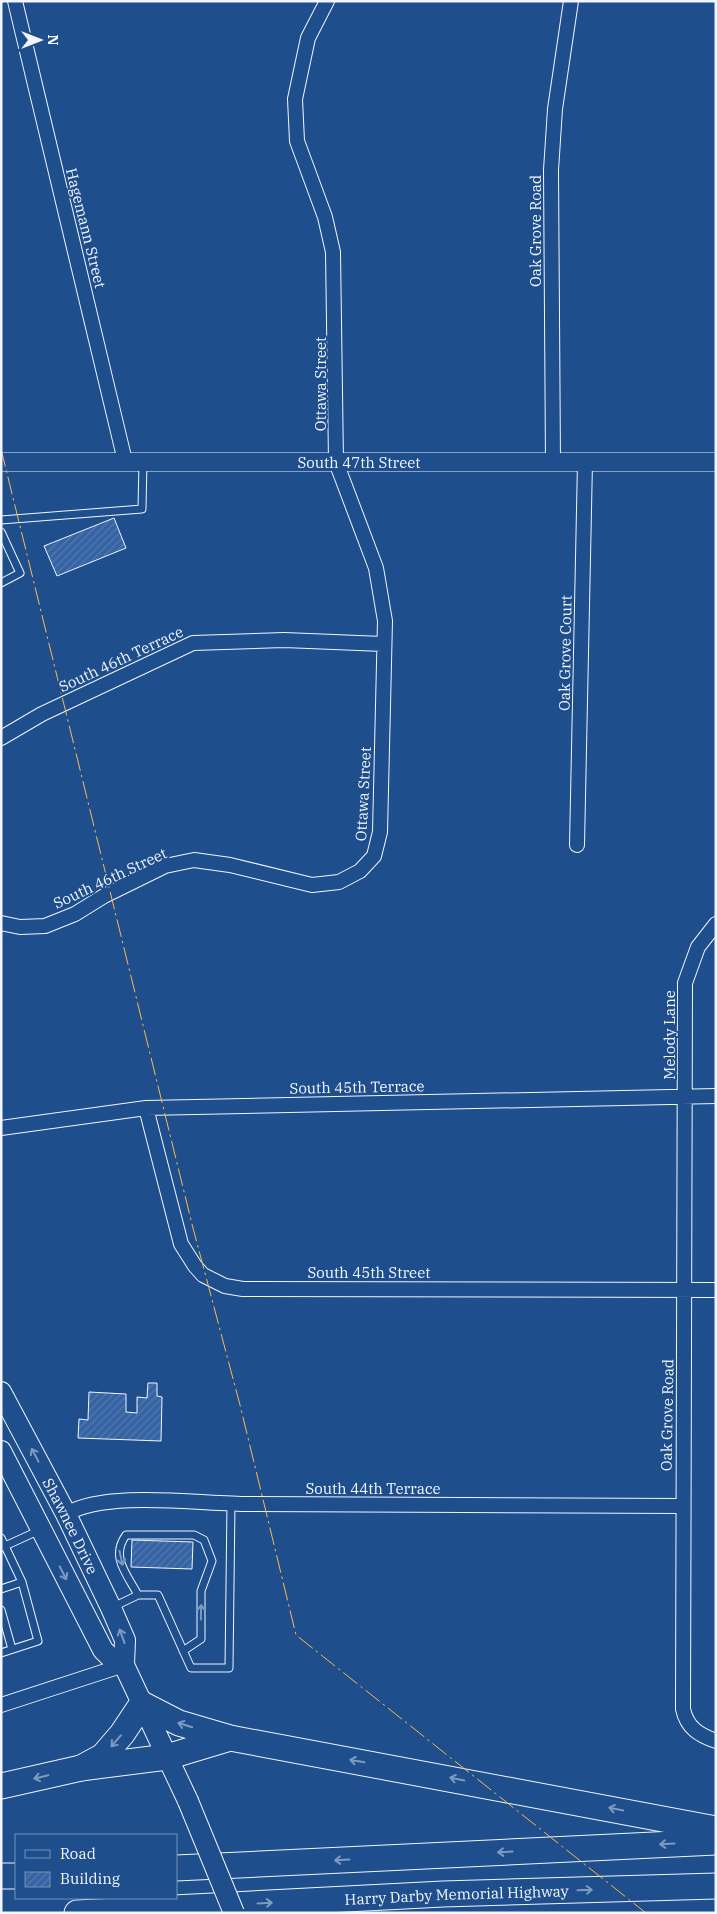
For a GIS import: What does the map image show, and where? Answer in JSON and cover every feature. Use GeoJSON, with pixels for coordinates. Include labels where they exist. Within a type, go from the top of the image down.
{"type":"FeatureCollection","features":[{"type":"Feature","properties":{"kind":"highway"},"geometry":{"type":"LineString","coordinates":[[81,1768],[103,1756],[122,1734],[142,1704],[179,1723],[230,1738],[716,1829]]}},
{"type":"Feature","properties":{"kind":"highway"},"geometry":{"type":"LineString","coordinates":[[1,1786],[81,1768],[167,1757],[230,1738]]}},
{"type":"Feature","properties":{"kind":"highway"},"geometry":{"type":"LineString","coordinates":[[178,1868],[716,1842]]}},
{"type":"Feature","properties":{"kind":"highway"},"geometry":{"type":"LineString","coordinates":[[1,1876],[15,1876]]}},
{"type":"Feature","properties":{"kind":"highway","name":"Harry Darby Memorial Highway"},"geometry":{"type":"LineString","coordinates":[[77,1913],[443,1894],[716,1886]]}},
{"type":"Feature","properties":{"kind":"main road","name":"Shawnee Drive"},"geometry":{"type":"LineString","coordinates":[[2,1394],[66,1514],[125,1640],[124,1665],[188,1801],[234,1913]]}},
{"type":"Feature","properties":{"kind":"main road","name":"Shawnee Drive"},"geometry":{"type":"LineString","coordinates":[[1,1452],[103,1650],[113,1660],[124,1665]]}},
{"type":"Feature","properties":{"kind":"main road"},"geometry":{"type":"LineString","coordinates":[[41,1530],[66,1514]]}},
{"type":"Feature","properties":{"kind":"street","name":"Hagemann Street"},"geometry":{"type":"LineString","coordinates":[[15,1],[126,462]]}},
{"type":"Feature","properties":{"kind":"street","name":"Ottawa Street"},"geometry":{"type":"LineString","coordinates":[[328,1],[308,38],[295,99],[297,141],[325,216],[334,252],[336,462],[376,568],[385,621],[380,832],[374,856],[360,871],[349,877]]}},
{"type":"Feature","properties":{"kind":"street","name":"Oak Grove Road"},"geometry":{"type":"LineString","coordinates":[[553,462],[551,170],[555,109],[570,1]]}},
{"type":"Feature","properties":{"kind":"street","name":"South 47th Street"},"geometry":{"type":"LineString","coordinates":[[1,462],[716,462]]}},
{"type":"Feature","properties":{"kind":"street","name":"Oak Grove Court"},"geometry":{"type":"LineString","coordinates":[[577,845],[585,462]]}},
{"type":"Feature","properties":{"kind":"street","name":"South 46th Terrace"},"geometry":{"type":"LineString","coordinates":[[1,738],[42,714],[193,643],[284,640],[383,644]]}},
{"type":"Feature","properties":{"kind":"street","name":"South 46th Street"},"geometry":{"type":"LineString","coordinates":[[1,923],[20,926],[45,926],[75,914],[104,896],[165,866],[194,860],[230,865],[312,885],[339,882],[349,877]]}},
{"type":"Feature","properties":{"kind":"street","name":"Melody Lane"},"geometry":{"type":"LineString","coordinates":[[685,1096],[685,983],[698,947],[716,924]]}},
{"type":"Feature","properties":{"kind":"street","name":"Oak Grove Road"},"geometry":{"type":"LineString","coordinates":[[685,1096],[682,1506],[683,1709],[684,1717],[694,1731],[716,1740]]}},
{"type":"Feature","properties":{"kind":"street","name":"South 45th Terrace"},"geometry":{"type":"LineString","coordinates":[[1,1128],[146,1108],[716,1096]]}},
{"type":"Feature","properties":{"kind":"street","name":"South 45th Street"},"geometry":{"type":"LineString","coordinates":[[146,1108],[181,1244],[203,1275],[224,1286],[242,1289],[716,1290]]}},
{"type":"Feature","properties":{"kind":"street","name":"South 44th Terrace"},"geometry":{"type":"LineString","coordinates":[[66,1514],[78,1506],[107,1500],[231,1504],[682,1506]]}},
{"type":"Feature","properties":{"kind":"street"},"geometry":{"type":"LineString","coordinates":[[1,1705],[124,1665]]}},
{"type":"Feature","properties":{"kind":"lane"},"geometry":{"type":"LineString","coordinates":[[1,520],[142,509],[144,462]]}},
{"type":"Feature","properties":{"kind":"lane"},"geometry":{"type":"LineString","coordinates":[[1,532],[20,573],[1,583]]}},
{"type":"Feature","properties":{"kind":"lane"},"geometry":{"type":"LineString","coordinates":[[110,1608],[138,1595],[158,1595],[191,1668],[229,1668],[231,1504]]}},
{"type":"Feature","properties":{"kind":"lane"},"geometry":{"type":"LineString","coordinates":[[3,1546],[41,1530]]}},
{"type":"Feature","properties":{"kind":"lane"},"geometry":{"type":"LineString","coordinates":[[138,1595],[119,1559],[119,1544],[126,1535],[194,1535],[204,1540],[212,1561],[202,1591],[201,1639],[183,1651]]}},
{"type":"Feature","properties":{"kind":"lane"},"geometry":{"type":"LineString","coordinates":[[1,1538],[3,1546],[22,1582],[38,1641],[1,1652]]}},
{"type":"Feature","properties":{"kind":"lane"},"geometry":{"type":"LineString","coordinates":[[1,1589],[22,1582]]}},
{"type":"Feature","properties":{"kind":"lane"},"geometry":{"type":"LineString","coordinates":[[1,1610],[12,1649]]}},
{"type":"Feature","properties":{"kind":"building"},"geometry":{"type":"Polygon","coordinates":[[[114,518],[126,548],[57,576],[44,546],[114,518]]]}},
{"type":"Feature","properties":{"kind":"building"},"geometry":{"type":"Polygon","coordinates":[[[148,1383],[157,1383],[157,1396],[162,1397],[161,1441],[78,1438],[79,1419],[88,1420],[89,1392],[126,1394],[126,1412],[137,1413],[137,1397],[147,1398],[148,1383]]]}},
{"type":"Feature","properties":{"kind":"building"},"geometry":{"type":"Polygon","coordinates":[[[132,1540],[193,1542],[192,1569],[131,1567],[132,1540]]]}},
{"type":"Feature","properties":{"kind":"power"},"geometry":{"type":"LineString","coordinates":[[1,449],[193,1228],[240,1405],[296,1635],[646,1913]]}}]}
